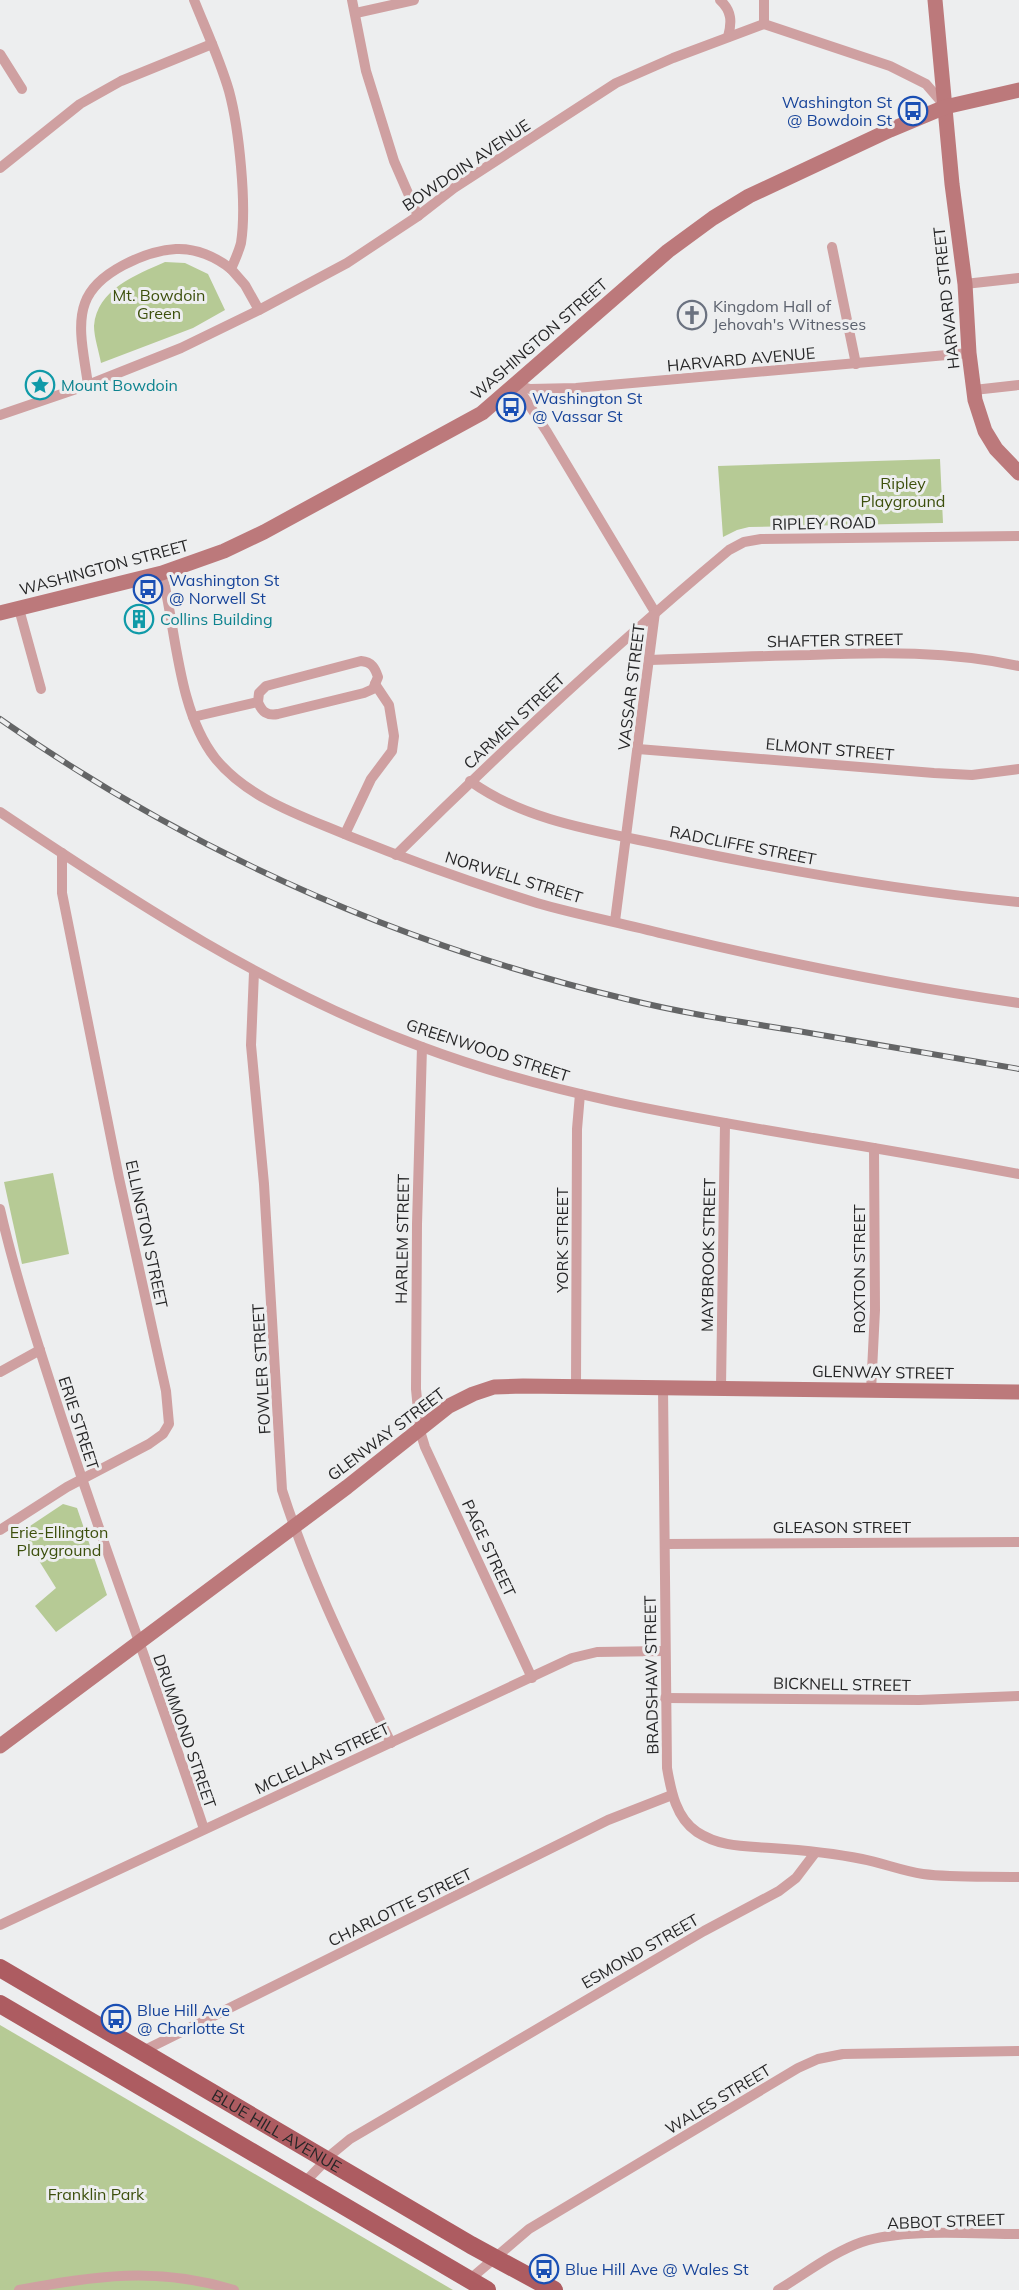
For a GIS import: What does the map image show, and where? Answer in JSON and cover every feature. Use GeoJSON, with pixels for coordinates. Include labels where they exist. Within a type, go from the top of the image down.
{"type":"FeatureCollection","features":[{"type":"Feature","properties":{"kind":"main road","name":"HARVARD STREET"},"geometry":{"type":"LineString","coordinates":[[935,0],[974,390],[985,431],[996,449],[1019,473]]}},
{"type":"Feature","properties":{"kind":"main road","name":"WASHINGTON STREET"},"geometry":{"type":"LineString","coordinates":[[0,613],[162,573],[224,551],[264,532],[482,413],[516,386],[651,266],[713,218],[749,196],[945,106],[1019,90]]}},
{"type":"Feature","properties":{"kind":"main road","name":"GLENWAY STREET"},"geometry":{"type":"LineString","coordinates":[[0,1746],[420,1431],[449,1406],[473,1394],[494,1387],[721,1387],[1019,1392]]}},
{"type":"Feature","properties":{"kind":"main road","name":"BLUE HILL AVENUE"},"geometry":{"type":"LineString","coordinates":[[0,1968],[326,2160],[554,2290]]}},
{"type":"Feature","properties":{"kind":"main road","name":"BLUE HILL AVENUE"},"geometry":{"type":"LineString","coordinates":[[0,2004],[487,2290]]}},
{"type":"Feature","properties":{"kind":"street"},"geometry":{"type":"LineString","coordinates":[[194,0],[229,92],[236,129],[242,184],[241,244],[231,269]]}},
{"type":"Feature","properties":{"kind":"street"},"geometry":{"type":"LineString","coordinates":[[352,0],[366,71],[394,161],[418,216]]}},
{"type":"Feature","properties":{"kind":"street"},"geometry":{"type":"LineString","coordinates":[[356,13],[414,0]]}},
{"type":"Feature","properties":{"kind":"street"},"geometry":{"type":"LineString","coordinates":[[720,0],[730,12],[731,25],[728,37]]}},
{"type":"Feature","properties":{"kind":"street"},"geometry":{"type":"LineString","coordinates":[[764,0],[764,24],[890,66],[926,84],[945,106]]}},
{"type":"Feature","properties":{"kind":"street","name":"BOWDOIN AVENUE"},"geometry":{"type":"LineString","coordinates":[[0,415],[88,385],[181,348],[259,310],[347,263],[418,216],[454,188],[616,83],[673,58],[764,24]]}},
{"type":"Feature","properties":{"kind":"street"},"geometry":{"type":"LineString","coordinates":[[0,168],[80,104],[121,81],[212,44]]}},
{"type":"Feature","properties":{"kind":"street"},"geometry":{"type":"LineString","coordinates":[[0,54],[22,89]]}},
{"type":"Feature","properties":{"kind":"street"},"geometry":{"type":"LineString","coordinates":[[832,247],[856,364]]}},
{"type":"Feature","properties":{"kind":"street"},"geometry":{"type":"LineString","coordinates":[[88,385],[81,316],[85,301],[97,282],[118,267],[150,255],[177,249],[203,253],[222,261],[231,269],[259,310]]}},
{"type":"Feature","properties":{"kind":"street"},"geometry":{"type":"LineString","coordinates":[[965,284],[1019,278]]}},
{"type":"Feature","properties":{"kind":"street","name":"HARVARD AVENUE"},"geometry":{"type":"LineString","coordinates":[[516,386],[576,388],[969,354]]}},
{"type":"Feature","properties":{"kind":"street"},"geometry":{"type":"LineString","coordinates":[[974,390],[1019,385]]}},
{"type":"Feature","properties":{"kind":"street","name":"VASSAR STREET"},"geometry":{"type":"LineString","coordinates":[[516,386],[559,452],[655,612],[615,921]]}},
{"type":"Feature","properties":{"kind":"street","name":"RIPLEY ROAD"},"geometry":{"type":"LineString","coordinates":[[655,612],[729,550],[744,542],[771,538],[1019,536]]}},
{"type":"Feature","properties":{"kind":"street","name":"NORWELL STREET"},"geometry":{"type":"LineString","coordinates":[[162,573],[186,694],[198,731],[213,756],[230,775],[264,798],[396,855],[539,903],[834,972],[929,990],[1019,1003]]}},
{"type":"Feature","properties":{"kind":"street"},"geometry":{"type":"LineString","coordinates":[[20,609],[41,689]]}},
{"type":"Feature","properties":{"kind":"street","name":"CARMEN STREET"},"geometry":{"type":"LineString","coordinates":[[396,855],[470,781],[655,612]]}},
{"type":"Feature","properties":{"kind":"street","name":"SHAFTER STREET"},"geometry":{"type":"LineString","coordinates":[[650,660],[843,654],[930,654],[969,657],[1019,666]]}},
{"type":"Feature","properties":{"kind":"street"},"geometry":{"type":"LineString","coordinates":[[361,661],[375,668],[378,677],[373,689],[364,693],[278,714],[271,715],[262,711],[258,702],[259,693],[266,686],[361,661]]}},
{"type":"Feature","properties":{"kind":"street"},"geometry":{"type":"LineString","coordinates":[[345,834],[371,779],[392,751],[394,736],[389,705],[375,684]]}},
{"type":"Feature","properties":{"kind":"street"},"geometry":{"type":"LineString","coordinates":[[193,717],[258,702]]}},
{"type":"Feature","properties":{"kind":"street","name":"ELMONT STREET"},"geometry":{"type":"LineString","coordinates":[[638,749],[972,775],[1019,769]]}},
{"type":"Feature","properties":{"kind":"street","name":"RADCLIFFE STREET"},"geometry":{"type":"LineString","coordinates":[[470,781],[482,790],[519,808],[564,823],[627,837],[869,884],[1019,902]]}},
{"type":"Feature","properties":{"kind":"street","name":"GREENWOOD STREET"},"geometry":{"type":"LineString","coordinates":[[0,812],[158,915],[254,972],[338,1012],[422,1047],[580,1094],[725,1123],[1019,1174]]}},
{"type":"Feature","properties":{"kind":"street","name":"ELLINGTON STREET"},"geometry":{"type":"LineString","coordinates":[[0,1530],[81,1479],[149,1444],[163,1434],[169,1424],[169,1410],[62,893],[62,853]]}},
{"type":"Feature","properties":{"kind":"street","name":"FOWLER STREET"},"geometry":{"type":"LineString","coordinates":[[254,972],[251,1045],[264,1184],[282,1490],[293,1526],[332,1620],[391,1743]]}},
{"type":"Feature","properties":{"kind":"street","name":"HARLEM STREET"},"geometry":{"type":"LineString","coordinates":[[420,1431],[416,1389],[422,1047]]}},
{"type":"Feature","properties":{"kind":"street","name":"YORK STREET"},"geometry":{"type":"LineString","coordinates":[[576,1387],[580,1094]]}},
{"type":"Feature","properties":{"kind":"street","name":"MAYBROOK STREET"},"geometry":{"type":"LineString","coordinates":[[721,1387],[725,1123]]}},
{"type":"Feature","properties":{"kind":"street","name":"ROXTON STREET"},"geometry":{"type":"LineString","coordinates":[[872,1391],[875,1310],[874,1148]]}},
{"type":"Feature","properties":{"kind":"street","name":"ERIE STREET"},"geometry":{"type":"LineString","coordinates":[[0,1209],[1,1222],[81,1479],[138,1642]]}},
{"type":"Feature","properties":{"kind":"street"},"geometry":{"type":"LineString","coordinates":[[0,1372],[40,1350]]}},
{"type":"Feature","properties":{"kind":"street","name":"BRADSHAW STREET"},"geometry":{"type":"LineString","coordinates":[[663,1388],[665,1698],[667,1768],[672,1795],[682,1817],[694,1831],[712,1841],[728,1845],[816,1853]]}},
{"type":"Feature","properties":{"kind":"street","name":"PAGE STREET"},"geometry":{"type":"LineString","coordinates":[[420,1431],[425,1447],[532,1678]]}},
{"type":"Feature","properties":{"kind":"street","name":"GLEASON STREET"},"geometry":{"type":"LineString","coordinates":[[665,1544],[1019,1542]]}},
{"type":"Feature","properties":{"kind":"street","name":"DRUMMOND STREET"},"geometry":{"type":"LineString","coordinates":[[138,1642],[172,1732],[204,1829]]}},
{"type":"Feature","properties":{"kind":"street","name":"MCLELLAN STREET"},"geometry":{"type":"LineString","coordinates":[[0,1925],[572,1658],[585,1654],[664,1651]]}},
{"type":"Feature","properties":{"kind":"street","name":"BICKNELL STREET"},"geometry":{"type":"LineString","coordinates":[[665,1698],[919,1700],[1019,1696]]}},
{"type":"Feature","properties":{"kind":"street","name":"CHARLOTTE STREET"},"geometry":{"type":"LineString","coordinates":[[143,2051],[608,1820],[672,1795]]}},
{"type":"Feature","properties":{"kind":"street"},"geometry":{"type":"LineString","coordinates":[[816,1853],[862,1858],[900,1870],[923,1874],[1019,1876]]}},
{"type":"Feature","properties":{"kind":"street","name":"ESMOND STREET"},"geometry":{"type":"LineString","coordinates":[[304,2183],[342,2145],[360,2133],[704,1931],[779,1891],[796,1878],[816,1853]]}},
{"type":"Feature","properties":{"kind":"street","name":"WALES STREET"},"geometry":{"type":"LineString","coordinates":[[469,2280],[529,2229],[798,2068],[818,2059],[843,2054],[1019,2051]]}},
{"type":"Feature","properties":{"kind":"street","name":"ABBOT STREET"},"geometry":{"type":"LineString","coordinates":[[778,2290],[843,2251],[862,2242],[886,2236],[1019,2234]]}},
{"type":"Feature","properties":{"kind":"street"},"geometry":{"type":"LineString","coordinates":[[19,2290],[98,2277],[149,2274],[196,2280],[234,2290]]}},
{"type":"Feature","properties":{"kind":"green space","name":"Mt. Bowdoin Green"},"geometry":{"type":"Polygon","coordinates":[[[165,262],[185,263],[208,274],[225,310],[193,328],[101,363],[94,326],[102,302],[110,293],[131,278],[165,262]]]}},
{"type":"Feature","properties":{"kind":"green space","name":"Ripley Playground"},"geometry":{"type":"Polygon","coordinates":[[[940,459],[943,523],[749,527],[723,537],[718,466],[940,459]]]}},
{"type":"Feature","properties":{"kind":"green space"},"geometry":{"type":"Polygon","coordinates":[[[53,1173],[69,1254],[22,1264],[4,1182],[53,1173]]]}},
{"type":"Feature","properties":{"kind":"green space","name":"Erie-Ellington Playground"},"geometry":{"type":"Polygon","coordinates":[[[63,1504],[77,1508],[107,1595],[56,1632],[35,1606],[56,1588],[21,1532],[63,1504]]]}},
{"type":"Feature","properties":{"kind":"green space","name":"Franklin Park"},"geometry":{"type":"Polygon","coordinates":[[[0,2025],[453,2290],[0,2290],[0,2025]]]}},
{"type":"Feature","properties":{"kind":"railway"},"geometry":{"type":"LineString","coordinates":[[0,719],[72,767],[222,852],[300,889],[379,922],[460,951],[542,977],[668,1009],[1019,1069]]}},
{"type":"Feature","properties":{"kind":"place","name":"Washington St @ Bowdoin St"},"geometry":{"type":"Point","coordinates":[913,111]}},
{"type":"Feature","properties":{"kind":"place","name":"Kingdom Hall of Jehovah's Witnesses"},"geometry":{"type":"Point","coordinates":[692,315]}},
{"type":"Feature","properties":{"kind":"place","name":"Mount Bowdoin"},"geometry":{"type":"Point","coordinates":[40,385]}},
{"type":"Feature","properties":{"kind":"place","name":"Washington St @ Vassar St"},"geometry":{"type":"Point","coordinates":[511,407]}},
{"type":"Feature","properties":{"kind":"place","name":"Washington St @ Norwell St"},"geometry":{"type":"Point","coordinates":[148,589]}},
{"type":"Feature","properties":{"kind":"place","name":"Collins Building"},"geometry":{"type":"Point","coordinates":[139,619]}},
{"type":"Feature","properties":{"kind":"place","name":"Blue Hill Ave @ Charlotte St"},"geometry":{"type":"Point","coordinates":[116,2019]}},
{"type":"Feature","properties":{"kind":"place","name":"Blue Hill Ave @ Wales St"},"geometry":{"type":"Point","coordinates":[544,2269]}}]}
